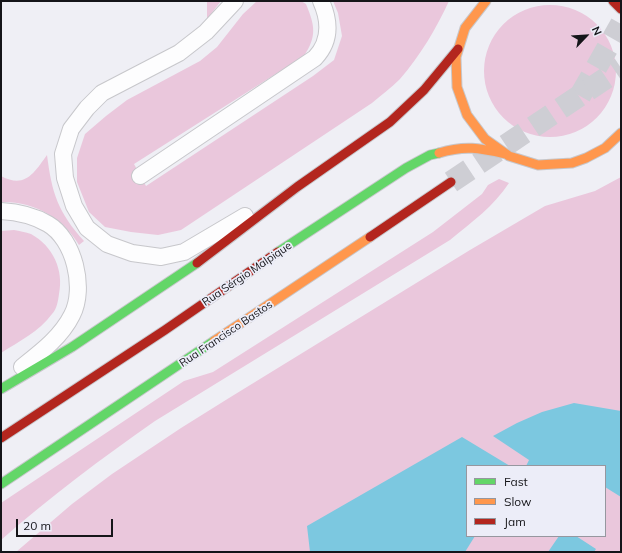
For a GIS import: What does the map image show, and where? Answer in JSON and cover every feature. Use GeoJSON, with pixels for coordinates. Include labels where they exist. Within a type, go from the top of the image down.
{"type":"FeatureCollection","features":[{"type":"Feature","properties":{"kind":"street"},"geometry":{"type":"LineString","coordinates":[[486,1],[475,8],[466,26],[458,49],[455,74],[464,110],[470,121],[485,140],[506,154],[528,163],[541,165],[565,164],[589,157],[610,144],[621,140]]}},
{"type":"Feature","properties":{"kind":"street"},"geometry":{"type":"LineString","coordinates":[[613,1],[621,9]]}},
{"type":"Feature","properties":{"kind":"street"},"geometry":{"type":"LineString","coordinates":[[1,389],[72,346],[198,263],[297,187],[390,122],[424,90],[458,49]]}},
{"type":"Feature","properties":{"kind":"street"},"geometry":{"type":"LineString","coordinates":[[610,144],[621,133]]}},
{"type":"Feature","properties":{"kind":"street","name":"Rua Sérgio Malpique"},"geometry":{"type":"LineString","coordinates":[[1,438],[406,168],[430,155],[455,148],[480,148],[506,154]]}},
{"type":"Feature","properties":{"kind":"street","name":"Rua Francisco Bastos"},"geometry":{"type":"LineString","coordinates":[[1,484],[451,182]]}},
{"type":"Feature","properties":{"kind":"lane"},"geometry":{"type":"LineString","coordinates":[[235,1],[206,32],[179,53],[102,93],[87,108],[71,129],[63,154],[65,178],[74,206],[87,228],[108,244],[132,253],[161,256],[184,252],[297,187]]}},
{"type":"Feature","properties":{"kind":"lane"},"geometry":{"type":"LineString","coordinates":[[140,176],[315,58],[325,44],[328,35],[326,16],[321,1]]}},
{"type":"Feature","properties":{"kind":"lane"},"geometry":{"type":"LineString","coordinates":[[1,211],[16,212],[32,216],[49,224],[61,236],[70,250],[76,267],[78,283],[77,300],[73,313],[65,328],[56,339],[40,353],[1,383]]}},
{"type":"Feature","properties":{"kind":"shaded area"},"geometry":{"type":"Polygon","coordinates":[[[207,1],[221,1],[207,19],[207,1]]]}},
{"type":"Feature","properties":{"kind":"shaded area"},"geometry":{"type":"Polygon","coordinates":[[[257,1],[301,1],[306,4],[313,25],[313,37],[304,56],[134,164],[146,186],[313,76],[334,60],[342,36],[338,13],[333,1],[449,1],[439,22],[421,52],[400,79],[372,103],[181,230],[158,235],[105,227],[89,212],[77,182],[77,158],[85,134],[127,100],[200,61],[217,47],[243,14],[257,1]]]}},
{"type":"Feature","properties":{"kind":"shaded area"},"geometry":{"type":"Polygon","coordinates":[[[543,5],[557,5],[575,10],[587,16],[597,24],[605,34],[611,46],[615,58],[615,84],[611,96],[605,108],[597,118],[587,126],[575,132],[557,137],[543,137],[525,132],[513,126],[503,118],[495,108],[489,96],[484,78],[484,64],[489,46],[495,34],[503,24],[513,16],[525,10],[543,5]]]}},
{"type":"Feature","properties":{"kind":"shaded area"},"geometry":{"type":"Polygon","coordinates":[[[47,155],[51,181],[58,202],[68,221],[84,241],[79,245],[65,227],[46,213],[25,204],[1,202],[1,176],[9,180],[23,180],[38,168],[47,155]]]}},
{"type":"Feature","properties":{"kind":"shaded area"},"geometry":{"type":"Polygon","coordinates":[[[621,177],[621,552],[16,552],[72,504],[112,474],[181,428],[470,250],[545,206],[595,191],[621,177]]]}},
{"type":"Feature","properties":{"kind":"shaded area"},"geometry":{"type":"Polygon","coordinates":[[[499,179],[509,183],[497,199],[450,240],[155,421],[76,478],[1,540],[1,503],[184,381],[213,372],[433,232],[482,194],[488,185],[499,179]]]}},
{"type":"Feature","properties":{"kind":"shaded area"},"geometry":{"type":"Polygon","coordinates":[[[14,230],[31,234],[39,239],[51,252],[58,268],[60,285],[54,312],[41,326],[1,353],[1,231],[14,230]]]}},
{"type":"Feature","properties":{"kind":"water"},"geometry":{"type":"Polygon","coordinates":[[[574,403],[621,411],[621,497],[606,488],[606,465],[526,465],[529,460],[493,436],[542,412],[574,403]]]}},
{"type":"Feature","properties":{"kind":"water"},"geometry":{"type":"Polygon","coordinates":[[[462,437],[508,465],[466,465],[466,537],[474,537],[465,552],[310,552],[307,526],[462,437]]]}},
{"type":"Feature","properties":{"kind":"water"},"geometry":{"type":"Polygon","coordinates":[[[558,537],[578,537],[596,549],[594,552],[548,552],[558,537]]]}},
{"type":"Feature","properties":{"kind":"tunnel"},"geometry":{"type":"LineString","coordinates":[[580,96],[621,24]]}},
{"type":"Feature","properties":{"kind":"tunnel"},"geometry":{"type":"LineString","coordinates":[[451,182],[621,68]]}},
{"type":"Feature","properties":{"kind":"traffic: fast"},"geometry":{"type":"LineString","coordinates":[[278,252],[406,168],[430,155],[439,153]]}},
{"type":"Feature","properties":{"kind":"traffic: fast"},"geometry":{"type":"LineString","coordinates":[[1,389],[72,347],[197,263]]}},
{"type":"Feature","properties":{"kind":"traffic: fast"},"geometry":{"type":"LineString","coordinates":[[1,484],[214,341]]}},
{"type":"Feature","properties":{"kind":"traffic: slow"},"geometry":{"type":"LineString","coordinates":[[486,1],[465,28],[456,57],[457,87],[467,115],[485,139],[509,156],[538,165],[572,163],[586,158],[605,148],[621,133]]}},
{"type":"Feature","properties":{"kind":"traffic: slow"},"geometry":{"type":"LineString","coordinates":[[439,153],[448,150],[472,148],[506,154]]}},
{"type":"Feature","properties":{"kind":"traffic: slow"},"geometry":{"type":"LineString","coordinates":[[214,341],[370,237]]}},
{"type":"Feature","properties":{"kind":"traffic: jam"},"geometry":{"type":"LineString","coordinates":[[613,1],[621,9]]}},
{"type":"Feature","properties":{"kind":"traffic: jam"},"geometry":{"type":"LineString","coordinates":[[197,263],[297,187],[390,122],[424,90],[458,49]]}},
{"type":"Feature","properties":{"kind":"traffic: jam"},"geometry":{"type":"LineString","coordinates":[[370,237],[451,182]]}},
{"type":"Feature","properties":{"kind":"traffic: jam"},"geometry":{"type":"LineString","coordinates":[[1,438],[165,330],[278,252]]}}]}
